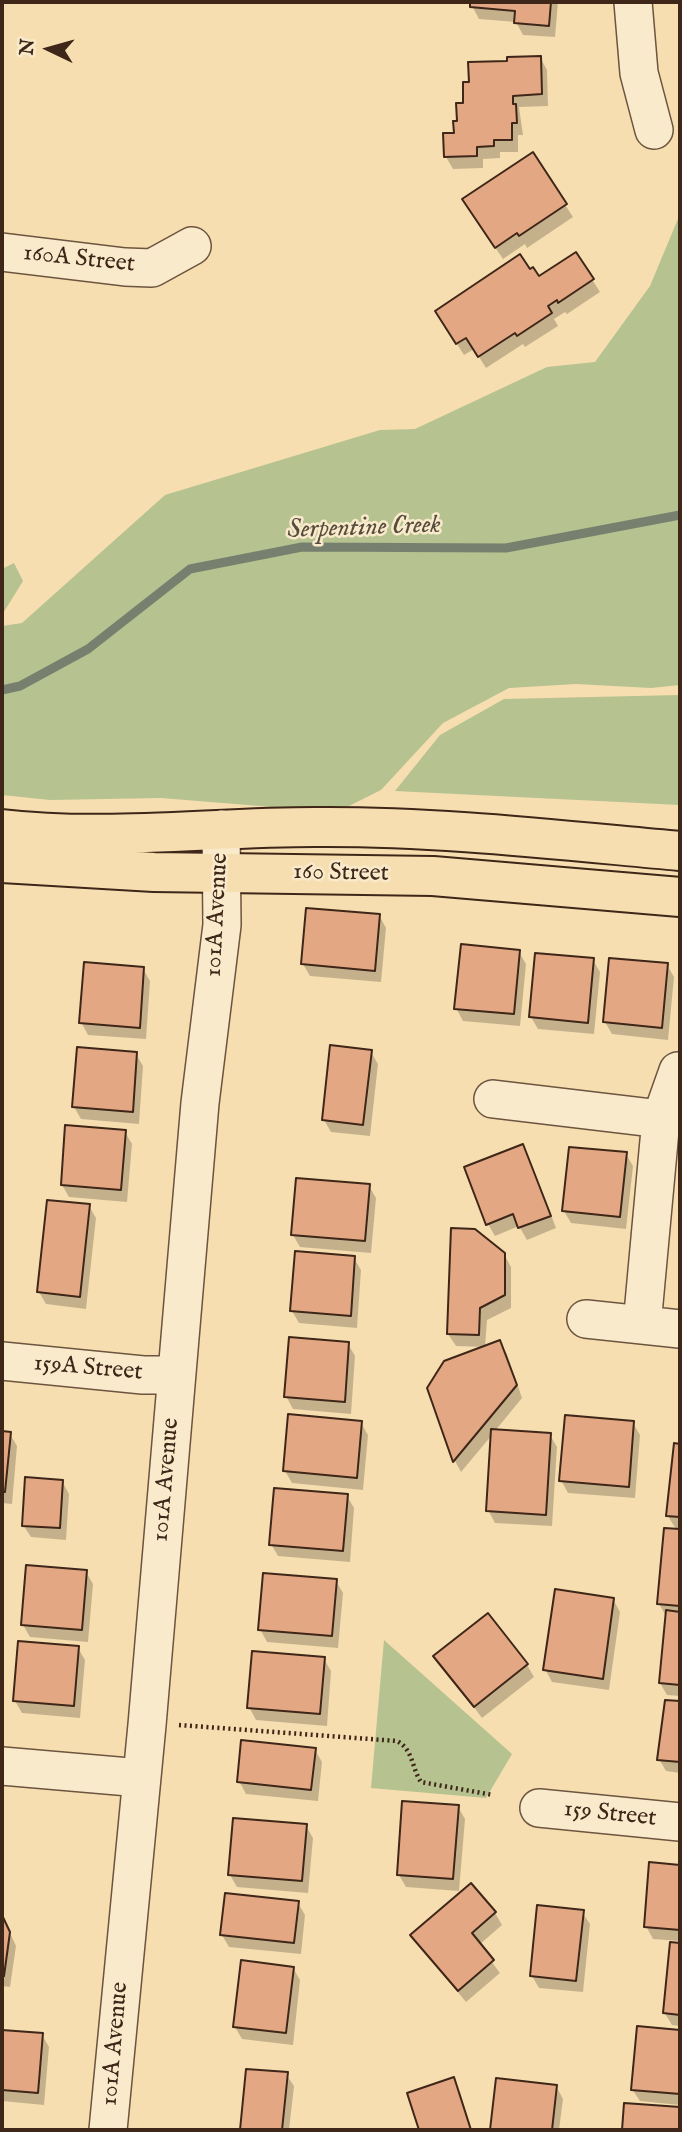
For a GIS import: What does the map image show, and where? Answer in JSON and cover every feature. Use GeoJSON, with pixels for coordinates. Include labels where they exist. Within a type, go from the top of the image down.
{"type":"FeatureCollection","features":[{"type":"Feature","properties":{"kind":"main road","name":"160 Street"},"geometry":{"type":"LineString","coordinates":[[2,829],[71,833],[404,827],[680,851]]}},
{"type":"Feature","properties":{"kind":"main road","name":"160 Street"},"geometry":{"type":"LineString","coordinates":[[2,863],[223,874],[344,873],[433,876],[680,897]]}},
{"type":"Feature","properties":{"kind":"street"},"geometry":{"type":"LineString","coordinates":[[633,2],[639,73],[654,130]]}},
{"type":"Feature","properties":{"kind":"street","name":"160A Street"},"geometry":{"type":"LineString","coordinates":[[2,252],[152,268],[192,246]]}},
{"type":"Feature","properties":{"kind":"street","name":"101A Avenue"},"geometry":{"type":"LineString","coordinates":[[108,2130],[200,1103],[222,925],[221,829]]}},
{"type":"Feature","properties":{"kind":"street"},"geometry":{"type":"LineString","coordinates":[[642,1325],[661,1119],[678,1071]]}},
{"type":"Feature","properties":{"kind":"street"},"geometry":{"type":"LineString","coordinates":[[493,1099],[661,1119]]}},
{"type":"Feature","properties":{"kind":"street"},"geometry":{"type":"LineString","coordinates":[[586,1319],[680,1329]]}},
{"type":"Feature","properties":{"kind":"street","name":"159A Street"},"geometry":{"type":"LineString","coordinates":[[2,1361],[143,1375],[175,1375]]}},
{"type":"Feature","properties":{"kind":"street"},"geometry":{"type":"LineString","coordinates":[[2,1766],[141,1778]]}},
{"type":"Feature","properties":{"kind":"street","name":"159 Street"},"geometry":{"type":"LineString","coordinates":[[539,1808],[680,1822]]}},
{"type":"Feature","properties":{"kind":"path"},"geometry":{"type":"LineString","coordinates":[[174,1725],[397,1741],[408,1751],[421,1782],[494,1795]]}},
{"type":"Feature","properties":{"kind":"green space"},"geometry":{"type":"Polygon","coordinates":[[[680,214],[680,685],[651,688],[576,684],[509,688],[443,723],[381,790],[349,806],[297,809],[161,798],[50,800],[2,795],[2,626],[22,623],[165,495],[380,430],[415,429],[547,367],[595,362],[650,286],[680,214]]]}},
{"type":"Feature","properties":{"kind":"green space"},"geometry":{"type":"Polygon","coordinates":[[[14,563],[23,581],[2,615],[2,569],[14,563]]]}},
{"type":"Feature","properties":{"kind":"green space"},"geometry":{"type":"Polygon","coordinates":[[[680,695],[680,805],[395,791],[440,735],[504,699],[680,695]]]}},
{"type":"Feature","properties":{"kind":"green space"},"geometry":{"type":"Polygon","coordinates":[[[384,1640],[512,1754],[486,1798],[371,1788],[384,1640]]]}},
{"type":"Feature","properties":{"kind":"building"},"geometry":{"type":"Polygon","coordinates":[[[470,2],[551,2],[549,26],[514,23],[515,11],[470,7],[470,2]]]}},
{"type":"Feature","properties":{"kind":"building"},"geometry":{"type":"Polygon","coordinates":[[[541,56],[542,94],[513,96],[517,123],[512,123],[512,140],[494,140],[494,146],[477,147],[477,156],[444,157],[443,133],[454,133],[453,121],[457,121],[456,103],[463,103],[463,82],[469,82],[468,62],[507,61],[507,57],[541,56]]]}},
{"type":"Feature","properties":{"kind":"building"},"geometry":{"type":"Polygon","coordinates":[[[533,152],[567,204],[519,236],[517,233],[495,248],[462,199],[533,152]]]}},
{"type":"Feature","properties":{"kind":"building"},"geometry":{"type":"Polygon","coordinates":[[[576,252],[594,279],[558,303],[557,300],[548,306],[552,313],[478,357],[466,338],[456,344],[435,311],[520,254],[530,269],[533,267],[539,276],[576,252]]]}},
{"type":"Feature","properties":{"kind":"building"},"geometry":{"type":"Polygon","coordinates":[[[306,908],[380,914],[375,971],[301,964],[306,908]]]}},
{"type":"Feature","properties":{"kind":"building"},"geometry":{"type":"Polygon","coordinates":[[[461,944],[520,950],[514,1014],[454,1009],[461,944]]]}},
{"type":"Feature","properties":{"kind":"building"},"geometry":{"type":"Polygon","coordinates":[[[535,953],[594,958],[588,1023],[529,1017],[535,953]]]}},
{"type":"Feature","properties":{"kind":"building"},"geometry":{"type":"Polygon","coordinates":[[[609,958],[668,963],[662,1028],[603,1022],[609,958]]]}},
{"type":"Feature","properties":{"kind":"building"},"geometry":{"type":"Polygon","coordinates":[[[84,962],[144,967],[140,1028],[79,1023],[84,962]]]}},
{"type":"Feature","properties":{"kind":"building"},"geometry":{"type":"Polygon","coordinates":[[[330,1045],[372,1050],[363,1125],[322,1120],[330,1045]]]}},
{"type":"Feature","properties":{"kind":"building"},"geometry":{"type":"Polygon","coordinates":[[[77,1047],[137,1052],[133,1112],[72,1107],[77,1047]]]}},
{"type":"Feature","properties":{"kind":"building"},"geometry":{"type":"Polygon","coordinates":[[[65,1125],[126,1130],[121,1190],[61,1185],[65,1125]]]}},
{"type":"Feature","properties":{"kind":"building"},"geometry":{"type":"Polygon","coordinates":[[[523,1144],[551,1216],[518,1228],[513,1214],[486,1225],[464,1167],[523,1144]]]}},
{"type":"Feature","properties":{"kind":"building"},"geometry":{"type":"Polygon","coordinates":[[[569,1147],[627,1152],[620,1217],[562,1211],[569,1147]]]}},
{"type":"Feature","properties":{"kind":"building"},"geometry":{"type":"Polygon","coordinates":[[[296,1178],[370,1184],[365,1241],[291,1235],[296,1178]]]}},
{"type":"Feature","properties":{"kind":"building"},"geometry":{"type":"Polygon","coordinates":[[[47,1200],[90,1204],[80,1297],[37,1292],[47,1200]]]}},
{"type":"Feature","properties":{"kind":"building"},"geometry":{"type":"Polygon","coordinates":[[[451,1228],[475,1229],[505,1253],[505,1295],[480,1308],[479,1335],[447,1334],[451,1228]]]}},
{"type":"Feature","properties":{"kind":"building"},"geometry":{"type":"Polygon","coordinates":[[[295,1251],[355,1256],[351,1316],[290,1311],[295,1251]]]}},
{"type":"Feature","properties":{"kind":"building"},"geometry":{"type":"Polygon","coordinates":[[[289,1337],[349,1342],[345,1402],[284,1397],[289,1337]]]}},
{"type":"Feature","properties":{"kind":"building"},"geometry":{"type":"Polygon","coordinates":[[[500,1340],[517,1385],[453,1462],[427,1388],[444,1361],[500,1340]]]}},
{"type":"Feature","properties":{"kind":"building"},"geometry":{"type":"Polygon","coordinates":[[[288,1414],[362,1421],[357,1478],[283,1471],[288,1414]]]}},
{"type":"Feature","properties":{"kind":"building"},"geometry":{"type":"Polygon","coordinates":[[[565,1415],[634,1421],[629,1487],[559,1481],[565,1415]]]}},
{"type":"Feature","properties":{"kind":"building"},"geometry":{"type":"Polygon","coordinates":[[[491,1429],[551,1433],[546,1515],[486,1511],[491,1429]]]}},
{"type":"Feature","properties":{"kind":"building"},"geometry":{"type":"Polygon","coordinates":[[[2,1431],[11,1432],[5,1492],[2,1492],[2,1431]]]}},
{"type":"Feature","properties":{"kind":"building"},"geometry":{"type":"Polygon","coordinates":[[[674,1443],[680,1444],[680,1517],[666,1516],[674,1443]]]}},
{"type":"Feature","properties":{"kind":"building"},"geometry":{"type":"Polygon","coordinates":[[[25,1477],[63,1480],[60,1528],[22,1526],[25,1477]]]}},
{"type":"Feature","properties":{"kind":"building"},"geometry":{"type":"Polygon","coordinates":[[[274,1488],[348,1494],[343,1551],[269,1545],[274,1488]]]}},
{"type":"Feature","properties":{"kind":"building"},"geometry":{"type":"Polygon","coordinates":[[[664,1528],[680,1529],[680,1606],[657,1604],[664,1528]]]}},
{"type":"Feature","properties":{"kind":"building"},"geometry":{"type":"Polygon","coordinates":[[[26,1565],[87,1570],[82,1630],[21,1625],[26,1565]]]}},
{"type":"Feature","properties":{"kind":"building"},"geometry":{"type":"Polygon","coordinates":[[[263,1573],[337,1579],[332,1636],[258,1630],[263,1573]]]}},
{"type":"Feature","properties":{"kind":"building"},"geometry":{"type":"Polygon","coordinates":[[[555,1589],[614,1598],[603,1679],[543,1670],[555,1589]]]}},
{"type":"Feature","properties":{"kind":"building"},"geometry":{"type":"Polygon","coordinates":[[[666,1610],[680,1612],[680,1685],[659,1683],[666,1610]]]}},
{"type":"Feature","properties":{"kind":"building"},"geometry":{"type":"Polygon","coordinates":[[[488,1613],[528,1664],[474,1707],[433,1656],[488,1613]]]}},
{"type":"Feature","properties":{"kind":"building"},"geometry":{"type":"Polygon","coordinates":[[[18,1641],[79,1646],[74,1706],[13,1701],[18,1641]]]}},
{"type":"Feature","properties":{"kind":"building"},"geometry":{"type":"Polygon","coordinates":[[[252,1651],[325,1657],[320,1714],[247,1708],[252,1651]]]}},
{"type":"Feature","properties":{"kind":"building"},"geometry":{"type":"Polygon","coordinates":[[[665,1700],[680,1701],[680,1762],[657,1760],[665,1700]]]}},
{"type":"Feature","properties":{"kind":"building"},"geometry":{"type":"Polygon","coordinates":[[[241,1740],[316,1748],[311,1790],[237,1782],[241,1740]]]}},
{"type":"Feature","properties":{"kind":"building"},"geometry":{"type":"Polygon","coordinates":[[[402,1801],[459,1805],[453,1879],[397,1875],[402,1801]]]}},
{"type":"Feature","properties":{"kind":"building"},"geometry":{"type":"Polygon","coordinates":[[[233,1818],[307,1824],[302,1881],[228,1875],[233,1818]]]}},
{"type":"Feature","properties":{"kind":"building"},"geometry":{"type":"Polygon","coordinates":[[[649,1862],[680,1865],[680,1930],[644,1927],[649,1862]]]}},
{"type":"Feature","properties":{"kind":"building"},"geometry":{"type":"Polygon","coordinates":[[[471,1883],[496,1912],[472,1933],[494,1960],[458,1991],[410,1935],[471,1883]]]}},
{"type":"Feature","properties":{"kind":"building"},"geometry":{"type":"Polygon","coordinates":[[[225,1893],[299,1901],[294,1943],[220,1935],[225,1893]]]}},
{"type":"Feature","properties":{"kind":"building"},"geometry":{"type":"Polygon","coordinates":[[[537,1905],[584,1910],[576,1981],[530,1976],[537,1905]]]}},
{"type":"Feature","properties":{"kind":"building"},"geometry":{"type":"Polygon","coordinates":[[[2,1915],[10,1932],[4,1976],[2,1975],[2,1915]]]}},
{"type":"Feature","properties":{"kind":"building"},"geometry":{"type":"Polygon","coordinates":[[[670,1942],[680,1943],[680,2015],[663,2013],[670,1942]]]}},
{"type":"Feature","properties":{"kind":"building"},"geometry":{"type":"Polygon","coordinates":[[[241,1960],[294,1967],[286,2033],[233,2027],[241,1960]]]}},
{"type":"Feature","properties":{"kind":"building"},"geometry":{"type":"Polygon","coordinates":[[[637,2026],[680,2030],[680,2094],[631,2090],[637,2026]]]}},
{"type":"Feature","properties":{"kind":"building"},"geometry":{"type":"Polygon","coordinates":[[[2,2030],[43,2033],[38,2093],[2,2090],[2,2030]]]}},
{"type":"Feature","properties":{"kind":"building"},"geometry":{"type":"Polygon","coordinates":[[[246,2069],[288,2072],[282,2130],[240,2130],[246,2069]]]}},
{"type":"Feature","properties":{"kind":"building"},"geometry":{"type":"Polygon","coordinates":[[[454,2077],[471,2130],[419,2130],[407,2093],[454,2077]]]}},
{"type":"Feature","properties":{"kind":"building"},"geometry":{"type":"Polygon","coordinates":[[[496,2078],[557,2085],[552,2130],[490,2130],[496,2078]]]}},
{"type":"Feature","properties":{"kind":"building"},"geometry":{"type":"Polygon","coordinates":[[[624,2103],[680,2107],[680,2130],[622,2130],[624,2103]]]}},
{"type":"Feature","properties":{"kind":"waterway","name":"Serpentine Creek"},"geometry":{"type":"LineString","coordinates":[[2,690],[20,686],[88,649],[190,569],[302,547],[506,548],[680,515]]}}]}
